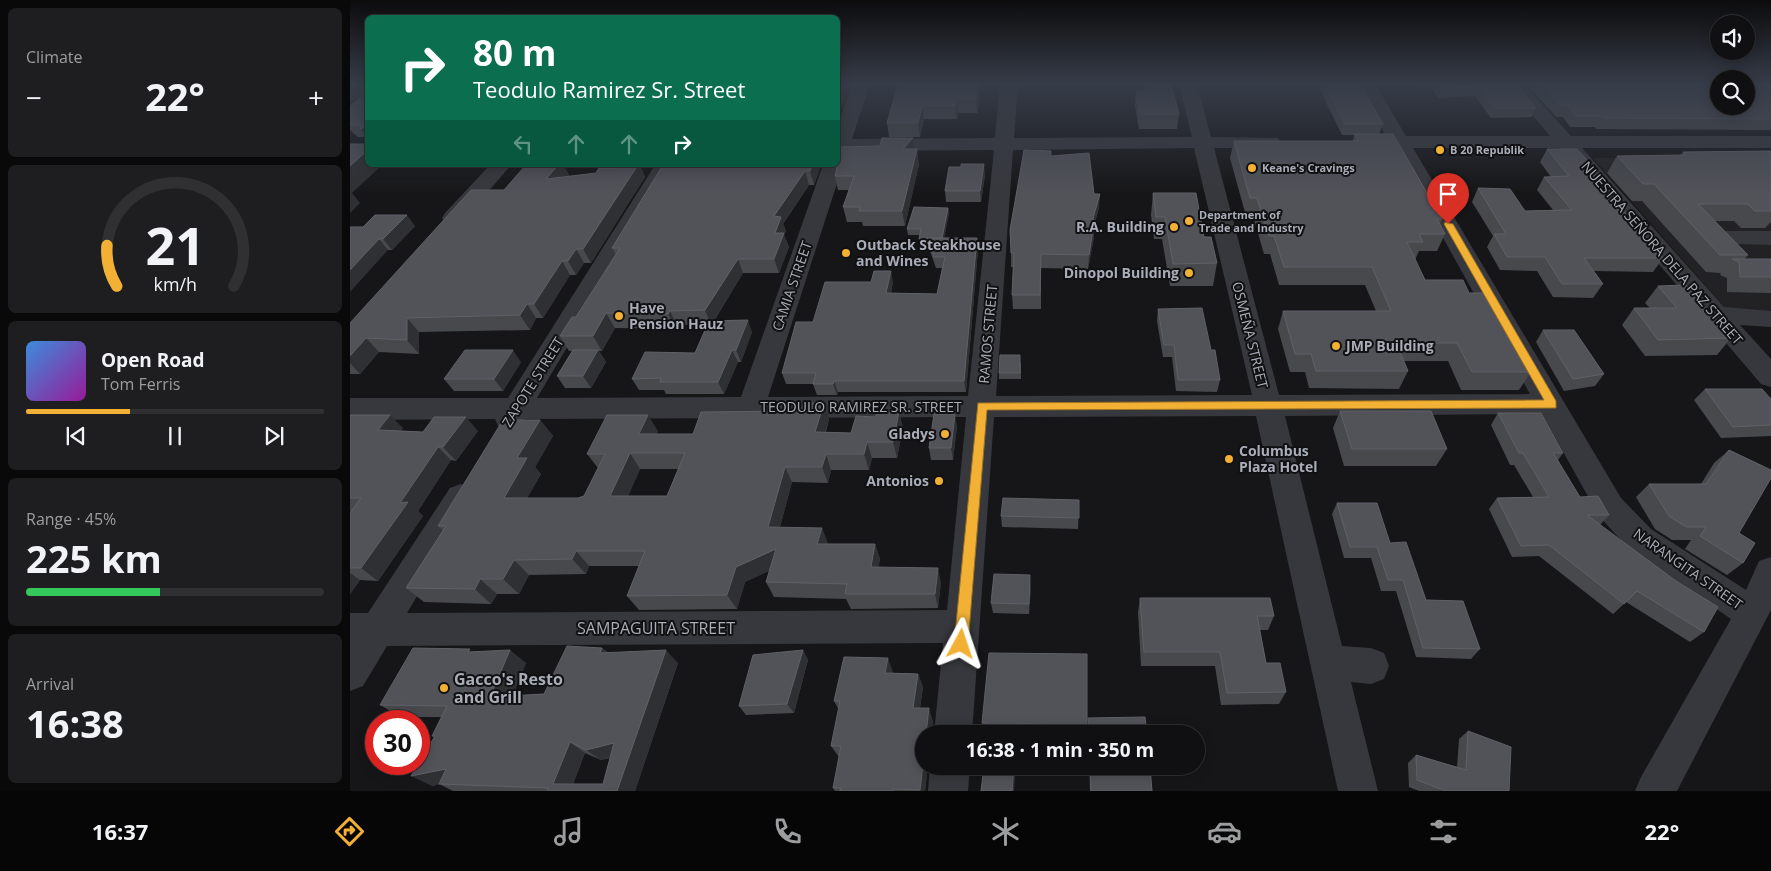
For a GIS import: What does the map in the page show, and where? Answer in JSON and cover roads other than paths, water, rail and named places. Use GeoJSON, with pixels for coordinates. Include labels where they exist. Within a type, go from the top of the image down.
{"type":"FeatureCollection","features":[{"type":"Feature","properties":{"kind":"street","name":"CAMIA STREET"},"geometry":{"type":"LineString","coordinates":[[840,144],[848,121]]}},
{"type":"Feature","properties":{"kind":"street","name":"RAMOS STREET"},"geometry":{"type":"LineString","coordinates":[[954,725],[1006,121]]}},
{"type":"Feature","properties":{"kind":"street","name":"OSMEÑA STREET"},"geometry":{"type":"LineString","coordinates":[[1197,121],[1268,405],[1358,791]]}},
{"type":"Feature","properties":{"kind":"street","name":"NARANGITA STREET"},"geometry":{"type":"LineString","coordinates":[[1388,121],[1552,404],[1601,493],[1622,521],[1640,539],[1752,614]]}},
{"type":"Feature","properties":{"kind":"street","name":"NUESTRA SEÑORA DELA PAZ STREET"},"geometry":{"type":"LineString","coordinates":[[1546,121],[1771,377]]}},
{"type":"Feature","properties":{"kind":"street"},"geometry":{"type":"LineString","coordinates":[[840,152],[1004,144],[1292,142]]}},
{"type":"Feature","properties":{"kind":"street"},"geometry":{"type":"LineString","coordinates":[[1342,142],[1771,142]]}},
{"type":"Feature","properties":{"kind":"street"},"geometry":{"type":"LineString","coordinates":[[442,231],[499,167]]}},
{"type":"Feature","properties":{"kind":"street","name":"ZAPOTE STREET"},"geometry":{"type":"LineString","coordinates":[[496,441],[664,167]]}},
{"type":"Feature","properties":{"kind":"street","name":"CAMIA STREET"},"geometry":{"type":"LineString","coordinates":[[752,407],[832,167]]}},
{"type":"Feature","properties":{"kind":"street"},"geometry":{"type":"LineString","coordinates":[[1717,238],[1771,238]]}},
{"type":"Feature","properties":{"kind":"street"},"geometry":{"type":"LineString","coordinates":[[1718,315],[1771,319]]}},
{"type":"Feature","properties":{"kind":"street","name":"TEODULO RAMIREZ SR. STREET"},"geometry":{"type":"LineString","coordinates":[[350,409],[1552,404]]}},
{"type":"Feature","properties":{"kind":"street"},"geometry":{"type":"LineString","coordinates":[[350,673],[364,630],[476,474]]}},
{"type":"Feature","properties":{"kind":"street"},"geometry":{"type":"LineString","coordinates":[[1655,791],[1752,614],[1771,572]]}},
{"type":"Feature","properties":{"kind":"street","name":"SAMPAGUITA STREET"},"geometry":{"type":"LineString","coordinates":[[364,630],[962,626]]}},
{"type":"Feature","properties":{"kind":"street"},"geometry":{"type":"LineString","coordinates":[[1328,662],[1371,666]]}},
{"type":"Feature","properties":{"kind":"street"},"geometry":{"type":"LineString","coordinates":[[948,791],[949,775]]}},
{"type":"Feature","properties":{"kind":"place","name":"B 20 Republik"},"geometry":{"type":"Point","coordinates":[1440,150]}},
{"type":"Feature","properties":{"kind":"place","name":"Keane's Cravings"},"geometry":{"type":"Point","coordinates":[1252,168]}},
{"type":"Feature","properties":{"kind":"place","name":"Department of Trade and Industry"},"geometry":{"type":"Point","coordinates":[1189,221]}},
{"type":"Feature","properties":{"kind":"place","name":"R.A. Building"},"geometry":{"type":"Point","coordinates":[1174,227]}},
{"type":"Feature","properties":{"kind":"place","name":"Outback Steakhouse and Wines"},"geometry":{"type":"Point","coordinates":[846,253]}},
{"type":"Feature","properties":{"kind":"place","name":"Dinopol Building"},"geometry":{"type":"Point","coordinates":[1189,273]}},
{"type":"Feature","properties":{"kind":"place","name":"Have Pension Hauz"},"geometry":{"type":"Point","coordinates":[619,316]}},
{"type":"Feature","properties":{"kind":"place","name":"JMP Building"},"geometry":{"type":"Point","coordinates":[1336,346]}},
{"type":"Feature","properties":{"kind":"place","name":"Gladys"},"geometry":{"type":"Point","coordinates":[945,434]}},
{"type":"Feature","properties":{"kind":"place","name":"Columbus Plaza Hotel"},"geometry":{"type":"Point","coordinates":[1229,459]}},
{"type":"Feature","properties":{"kind":"place","name":"Antonios"},"geometry":{"type":"Point","coordinates":[939,481]}},
{"type":"Feature","properties":{"kind":"place","name":"Gacco's Resto and Grill"},"geometry":{"type":"Point","coordinates":[444,688]}}]}
